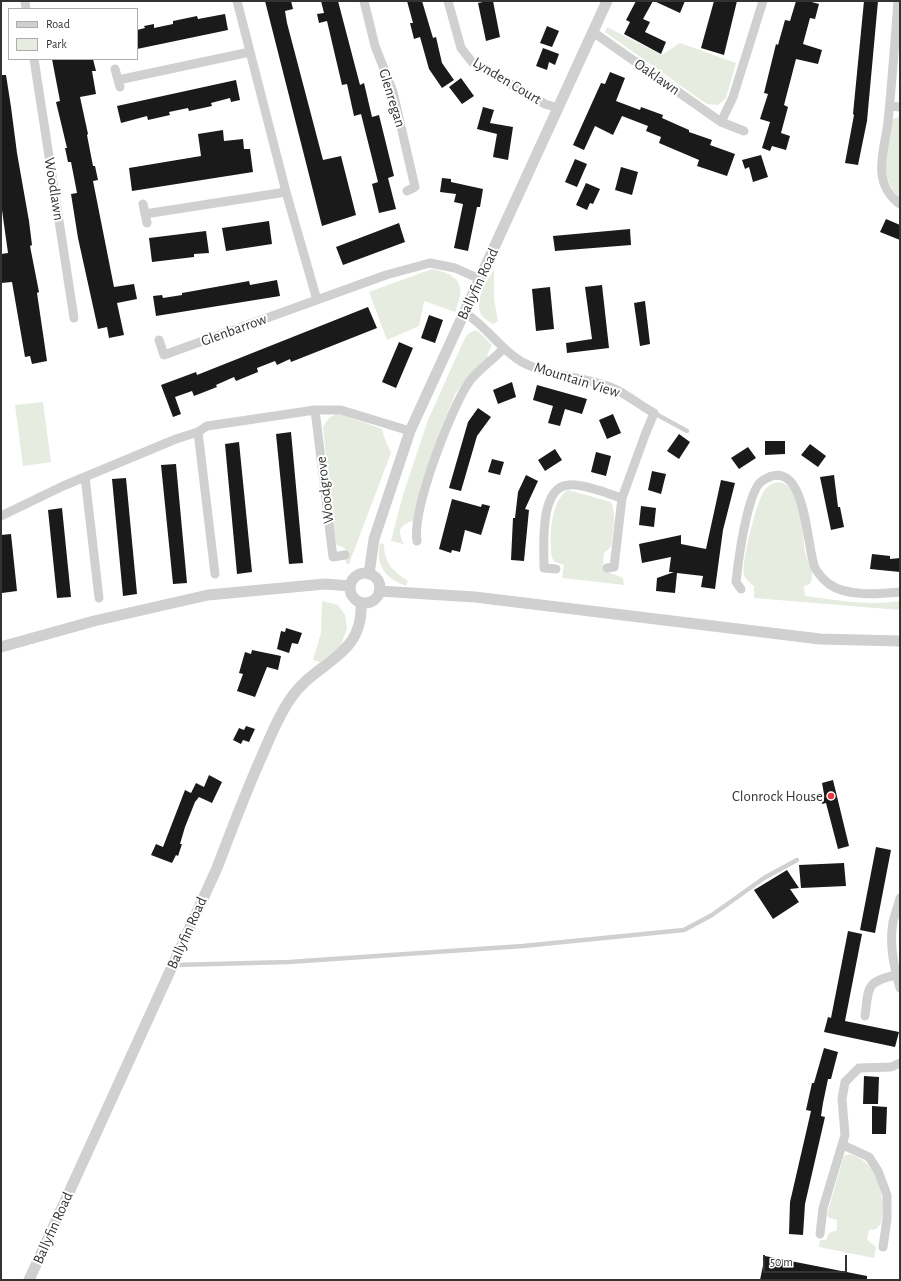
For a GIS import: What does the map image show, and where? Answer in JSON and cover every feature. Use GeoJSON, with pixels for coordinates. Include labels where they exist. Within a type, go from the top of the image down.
{"type":"FeatureCollection","features":[{"type":"Feature","properties":{"kind":"street"},"geometry":{"type":"LineString","coordinates":[[237,1],[286,192],[317,300]]}},
{"type":"Feature","properties":{"kind":"street","name":"Glenregan"},"geometry":{"type":"LineString","coordinates":[[364,1],[376,46],[393,92],[415,186],[407,191]]}},
{"type":"Feature","properties":{"kind":"street","name":"Lynden Court"},"geometry":{"type":"LineString","coordinates":[[448,1],[461,48],[472,62],[545,104],[558,108]]}},
{"type":"Feature","properties":{"kind":"street","name":"Ballyfin Road"},"geometry":{"type":"LineString","coordinates":[[369,574],[374,539],[410,432],[607,1]]}},
{"type":"Feature","properties":{"kind":"street"},"geometry":{"type":"LineString","coordinates":[[721,122],[733,97],[763,1]]}},
{"type":"Feature","properties":{"kind":"street"},"geometry":{"type":"LineString","coordinates":[[898,1],[890,106],[882,174],[887,191],[893,199],[900,204]]}},
{"type":"Feature","properties":{"kind":"street","name":"Oaklawn"},"geometry":{"type":"LineString","coordinates":[[593,32],[721,122],[744,131]]}},
{"type":"Feature","properties":{"kind":"street"},"geometry":{"type":"LineString","coordinates":[[115,69],[119,84],[250,52]]}},
{"type":"Feature","properties":{"kind":"street","name":"Woodlawn"},"geometry":{"type":"LineString","coordinates":[[34,60],[74,318]]}},
{"type":"Feature","properties":{"kind":"street"},"geometry":{"type":"LineString","coordinates":[[890,106],[900,107]]}},
{"type":"Feature","properties":{"kind":"street"},"geometry":{"type":"LineString","coordinates":[[143,204],[146,219],[286,192]]}},
{"type":"Feature","properties":{"kind":"street","name":"Glenbarrow"},"geometry":{"type":"LineString","coordinates":[[159,340],[164,355],[386,276],[430,263],[455,268],[473,276],[480,277]]}},
{"type":"Feature","properties":{"kind":"street","name":"Mountain View"},"geometry":{"type":"LineString","coordinates":[[465,313],[481,325],[512,356],[534,368],[610,387],[654,413]]}},
{"type":"Feature","properties":{"kind":"street"},"geometry":{"type":"LineString","coordinates":[[417,541],[416,531],[433,466],[457,404],[470,381],[504,348]]}},
{"type":"Feature","properties":{"kind":"street"},"geometry":{"type":"LineString","coordinates":[[1,516],[84,477],[176,439],[198,432],[207,426],[315,410],[341,410],[410,432]]}},
{"type":"Feature","properties":{"kind":"street","name":"Woodgrove"},"geometry":{"type":"LineString","coordinates":[[315,410],[333,557],[345,556]]}},
{"type":"Feature","properties":{"kind":"street"},"geometry":{"type":"LineString","coordinates":[[607,568],[614,567],[622,498],[654,413]]}},
{"type":"Feature","properties":{"kind":"street"},"geometry":{"type":"LineString","coordinates":[[198,432],[215,574]]}},
{"type":"Feature","properties":{"kind":"street"},"geometry":{"type":"LineString","coordinates":[[741,588],[736,582],[738,558],[753,497],[760,483],[772,476],[777,476],[789,480],[800,497],[815,568],[829,584],[851,592],[900,592]]}},
{"type":"Feature","properties":{"kind":"street"},"geometry":{"type":"LineString","coordinates":[[84,477],[100,598]]}},
{"type":"Feature","properties":{"kind":"street"},"geometry":{"type":"LineString","coordinates":[[556,569],[544,568],[546,515],[550,501],[556,491],[564,486],[576,485],[622,498]]}},
{"type":"Feature","properties":{"kind":"street"},"geometry":{"type":"LineString","coordinates":[[406,531],[416,531]]}},
{"type":"Feature","properties":{"kind":"street"},"geometry":{"type":"LineString","coordinates":[[369,574],[376,578],[379,591],[373,601],[362,603],[354,598],[350,590],[350,586],[355,577],[369,574]]}},
{"type":"Feature","properties":{"kind":"street"},"geometry":{"type":"LineString","coordinates":[[1,647],[94,621],[208,596],[325,584],[350,586]]}},
{"type":"Feature","properties":{"kind":"street"},"geometry":{"type":"LineString","coordinates":[[379,591],[475,597],[820,639],[900,641]]}},
{"type":"Feature","properties":{"kind":"street","name":"Ballyfin Road"},"geometry":{"type":"LineString","coordinates":[[29,1280],[217,868],[244,798],[278,720],[291,698],[301,685],[315,672],[349,647],[359,626],[362,613],[362,603]]}},
{"type":"Feature","properties":{"kind":"street"},"geometry":{"type":"LineString","coordinates":[[900,898],[899,911],[893,922],[891,945],[896,975],[900,988]]}},
{"type":"Feature","properties":{"kind":"street"},"geometry":{"type":"LineString","coordinates":[[865,1016],[869,987],[875,981],[896,975]]}},
{"type":"Feature","properties":{"kind":"street"},"geometry":{"type":"LineString","coordinates":[[820,1234],[823,1208],[845,1135],[842,1099],[845,1082],[859,1068],[891,1067],[900,1063]]}},
{"type":"Feature","properties":{"kind":"street"},"geometry":{"type":"LineString","coordinates":[[843,1145],[869,1157],[878,1171],[887,1195],[887,1219],[882,1247]]}},
{"type":"Feature","properties":{"kind":"lane"},"geometry":{"type":"LineString","coordinates":[[654,413],[688,431]]}},
{"type":"Feature","properties":{"kind":"lane"},"geometry":{"type":"LineString","coordinates":[[172,965],[289,962],[516,946],[684,930],[712,915],[764,878],[797,860]]}},
{"type":"Feature","properties":{"kind":"green space"},"geometry":{"type":"Polygon","coordinates":[[[607,27],[662,55],[680,43],[736,63],[726,98],[718,105],[707,104],[605,32],[607,27]]]}},
{"type":"Feature","properties":{"kind":"green space"},"geometry":{"type":"Polygon","coordinates":[[[900,116],[900,199],[893,190],[886,172],[886,152],[891,122],[893,119],[900,116]]]}},
{"type":"Feature","properties":{"kind":"green space"},"geometry":{"type":"Polygon","coordinates":[[[432,269],[455,278],[458,283],[460,295],[455,312],[424,301],[419,326],[387,340],[369,292],[432,269]]]}},
{"type":"Feature","properties":{"kind":"green space"},"geometry":{"type":"Polygon","coordinates":[[[494,270],[494,299],[498,321],[493,324],[483,317],[479,306],[481,293],[494,270]]]}},
{"type":"Feature","properties":{"kind":"green space"},"geometry":{"type":"Polygon","coordinates":[[[475,330],[478,331],[492,345],[487,355],[489,357],[465,380],[455,394],[439,434],[413,521],[405,524],[401,529],[400,535],[404,544],[391,541],[403,495],[428,420],[464,340],[468,334],[475,330]]]}},
{"type":"Feature","properties":{"kind":"green space"},"geometry":{"type":"Polygon","coordinates":[[[43,402],[51,462],[23,466],[15,405],[43,402]]]}},
{"type":"Feature","properties":{"kind":"green space"},"geometry":{"type":"Polygon","coordinates":[[[336,414],[344,415],[382,429],[391,453],[349,564],[346,564],[345,548],[337,545],[335,540],[323,427],[329,418],[336,414]]]}},
{"type":"Feature","properties":{"kind":"green space"},"geometry":{"type":"Polygon","coordinates":[[[779,482],[787,486],[793,492],[800,511],[805,552],[812,572],[812,580],[810,584],[804,586],[805,596],[864,603],[900,601],[900,610],[754,598],[754,586],[744,575],[747,546],[754,519],[764,491],[767,487],[779,482]]]}},
{"type":"Feature","properties":{"kind":"green space"},"geometry":{"type":"Polygon","coordinates":[[[568,490],[611,502],[614,518],[611,547],[604,553],[603,565],[605,571],[623,578],[624,585],[562,578],[564,565],[555,562],[552,558],[551,531],[554,511],[557,503],[562,495],[568,490]]]}},
{"type":"Feature","properties":{"kind":"green space"},"geometry":{"type":"Polygon","coordinates":[[[380,543],[384,544],[384,551],[390,566],[408,581],[406,586],[393,579],[384,570],[379,558],[380,543]]]}},
{"type":"Feature","properties":{"kind":"green space"},"geometry":{"type":"Polygon","coordinates":[[[322,601],[338,605],[345,615],[347,629],[340,647],[320,662],[313,660],[321,633],[322,601]]]}},
{"type":"Feature","properties":{"kind":"green space"},"geometry":{"type":"Polygon","coordinates":[[[849,1154],[859,1158],[874,1173],[881,1192],[881,1224],[876,1229],[869,1230],[867,1240],[876,1247],[874,1258],[819,1247],[820,1240],[826,1240],[829,1233],[837,1230],[837,1220],[829,1218],[827,1214],[844,1156],[849,1154]]]}},
{"type":"Feature","properties":{"kind":"building"},"geometry":{"type":"Polygon","coordinates":[[[265,1],[291,1],[293,9],[285,11],[287,23],[323,160],[341,156],[356,215],[322,226],[265,1]]]}},
{"type":"Feature","properties":{"kind":"building"},"geometry":{"type":"Polygon","coordinates":[[[321,1],[338,1],[360,85],[364,83],[372,117],[379,115],[394,176],[388,178],[396,209],[379,213],[372,184],[378,182],[361,114],[354,116],[347,84],[342,85],[327,21],[319,23],[317,14],[324,13],[321,1]]]}},
{"type":"Feature","properties":{"kind":"building"},"geometry":{"type":"Polygon","coordinates":[[[407,1],[422,1],[433,38],[436,37],[442,63],[454,80],[442,88],[429,69],[420,37],[414,39],[410,23],[413,23],[407,1]]]}},
{"type":"Feature","properties":{"kind":"building"},"geometry":{"type":"Polygon","coordinates":[[[493,1],[500,37],[486,41],[478,3],[493,1]]]}},
{"type":"Feature","properties":{"kind":"building"},"geometry":{"type":"Polygon","coordinates":[[[636,1],[653,1],[643,19],[650,22],[645,32],[666,42],[661,54],[624,34],[630,22],[626,20],[636,1]]]}},
{"type":"Feature","properties":{"kind":"building"},"geometry":{"type":"Polygon","coordinates":[[[654,1],[685,1],[680,13],[654,1]]]}},
{"type":"Feature","properties":{"kind":"building"},"geometry":{"type":"Polygon","coordinates":[[[714,1],[737,1],[724,55],[701,48],[714,1]]]}},
{"type":"Feature","properties":{"kind":"building"},"geometry":{"type":"Polygon","coordinates":[[[796,1],[808,1],[819,4],[815,19],[810,18],[803,44],[822,50],[818,64],[796,59],[784,105],[788,107],[781,133],[790,136],[786,150],[772,146],[770,151],[762,148],[770,122],[760,119],[768,94],[764,93],[776,44],[778,45],[785,20],[790,21],[796,1]]]}},
{"type":"Feature","properties":{"kind":"building"},"geometry":{"type":"Polygon","coordinates":[[[864,1],[878,1],[867,121],[858,165],[845,163],[854,115],[864,1]]]}},
{"type":"Feature","properties":{"kind":"building"},"geometry":{"type":"Polygon","coordinates":[[[225,14],[228,30],[138,49],[138,30],[145,28],[144,26],[154,24],[154,28],[173,24],[173,21],[197,16],[198,19],[225,14]]]}},
{"type":"Feature","properties":{"kind":"building"},"geometry":{"type":"Polygon","coordinates":[[[547,26],[559,31],[552,47],[540,43],[547,26]]]}},
{"type":"Feature","properties":{"kind":"building"},"geometry":{"type":"Polygon","coordinates":[[[543,48],[559,54],[555,65],[549,62],[547,70],[536,66],[543,48]]]}},
{"type":"Feature","properties":{"kind":"building"},"geometry":{"type":"Polygon","coordinates":[[[52,60],[93,60],[96,71],[92,71],[96,94],[80,97],[93,166],[95,166],[98,180],[93,181],[114,287],[134,284],[137,299],[117,303],[124,335],[109,338],[107,327],[98,329],[78,238],[71,194],[77,193],[71,162],[68,162],[65,148],[67,148],[56,102],[60,101],[52,60]]]}},
{"type":"Feature","properties":{"kind":"building"},"geometry":{"type":"Polygon","coordinates":[[[610,72],[625,78],[616,101],[640,110],[641,107],[663,115],[662,118],[689,130],[689,132],[712,140],[710,145],[735,154],[727,176],[697,166],[699,160],[659,143],[661,137],[646,131],[648,126],[622,116],[613,135],[595,126],[584,150],[573,145],[601,83],[605,84],[610,72]]]}},
{"type":"Feature","properties":{"kind":"building"},"geometry":{"type":"Polygon","coordinates":[[[1,75],[6,75],[17,153],[29,221],[32,245],[30,246],[39,292],[37,293],[47,361],[32,364],[30,356],[25,357],[12,282],[1,283],[1,254],[8,253],[1,203],[1,75]]]}},
{"type":"Feature","properties":{"kind":"building"},"geometry":{"type":"Polygon","coordinates":[[[461,78],[474,96],[462,104],[449,87],[461,78]]]}},
{"type":"Feature","properties":{"kind":"building"},"geometry":{"type":"Polygon","coordinates":[[[236,80],[240,100],[231,102],[230,98],[211,103],[212,106],[189,111],[188,108],[169,112],[170,115],[148,120],[147,116],[121,123],[117,106],[236,80]]]}},
{"type":"Feature","properties":{"kind":"building"},"geometry":{"type":"Polygon","coordinates":[[[483,107],[494,110],[490,123],[513,127],[508,160],[493,157],[497,134],[477,129],[483,107]]]}},
{"type":"Feature","properties":{"kind":"building"},"geometry":{"type":"Polygon","coordinates":[[[223,130],[224,141],[243,139],[244,149],[250,149],[253,172],[132,191],[129,168],[201,156],[198,134],[223,130]]]}},
{"type":"Feature","properties":{"kind":"building"},"geometry":{"type":"Polygon","coordinates":[[[761,155],[768,177],[753,182],[749,167],[745,169],[742,160],[761,155]]]}},
{"type":"Feature","properties":{"kind":"building"},"geometry":{"type":"Polygon","coordinates":[[[575,159],[587,164],[577,187],[565,182],[575,159]]]}},
{"type":"Feature","properties":{"kind":"building"},"geometry":{"type":"Polygon","coordinates":[[[621,167],[638,172],[632,195],[615,190],[621,167]]]}},
{"type":"Feature","properties":{"kind":"building"},"geometry":{"type":"Polygon","coordinates":[[[442,178],[451,179],[451,182],[483,189],[480,207],[477,207],[468,251],[454,248],[463,204],[454,202],[456,194],[440,192],[442,178]]]}},
{"type":"Feature","properties":{"kind":"building"},"geometry":{"type":"Polygon","coordinates":[[[586,183],[600,189],[593,204],[590,203],[587,210],[576,205],[586,183]]]}},
{"type":"Feature","properties":{"kind":"building"},"geometry":{"type":"Polygon","coordinates":[[[886,219],[900,225],[900,240],[880,232],[886,219]]]}},
{"type":"Feature","properties":{"kind":"building"},"geometry":{"type":"Polygon","coordinates":[[[269,221],[272,244],[226,251],[222,228],[269,221]]]}},
{"type":"Feature","properties":{"kind":"building"},"geometry":{"type":"Polygon","coordinates":[[[399,223],[405,242],[343,265],[336,247],[399,223]]]}},
{"type":"Feature","properties":{"kind":"building"},"geometry":{"type":"Polygon","coordinates":[[[630,229],[631,245],[555,251],[553,236],[630,229]]]}},
{"type":"Feature","properties":{"kind":"building"},"geometry":{"type":"Polygon","coordinates":[[[206,231],[209,253],[194,254],[194,257],[152,262],[149,238],[206,231]]]}},
{"type":"Feature","properties":{"kind":"building"},"geometry":{"type":"Polygon","coordinates":[[[277,280],[280,296],[156,316],[153,296],[162,295],[163,298],[182,295],[182,293],[249,281],[250,285],[277,280]]]}},
{"type":"Feature","properties":{"kind":"building"},"geometry":{"type":"Polygon","coordinates":[[[602,285],[609,348],[567,353],[566,343],[592,339],[585,287],[602,285]]]}},
{"type":"Feature","properties":{"kind":"building"},"geometry":{"type":"Polygon","coordinates":[[[550,287],[554,329],[536,331],[532,289],[550,287]]]}},
{"type":"Feature","properties":{"kind":"building"},"geometry":{"type":"Polygon","coordinates":[[[645,301],[650,344],[640,346],[634,303],[645,301]]]}},
{"type":"Feature","properties":{"kind":"building"},"geometry":{"type":"Polygon","coordinates":[[[368,307],[377,328],[291,362],[290,359],[277,365],[275,361],[257,368],[258,372],[236,381],[234,377],[216,385],[217,387],[194,396],[192,391],[175,397],[181,414],[173,417],[161,385],[196,372],[197,375],[368,307]]]}},
{"type":"Feature","properties":{"kind":"building"},"geometry":{"type":"Polygon","coordinates":[[[429,315],[443,320],[435,343],[421,338],[429,315]]]}},
{"type":"Feature","properties":{"kind":"building"},"geometry":{"type":"Polygon","coordinates":[[[399,342],[413,348],[396,388],[382,382],[399,342]]]}},
{"type":"Feature","properties":{"kind":"building"},"geometry":{"type":"Polygon","coordinates":[[[512,382],[516,397],[498,404],[493,390],[512,382]]]}},
{"type":"Feature","properties":{"kind":"building"},"geometry":{"type":"Polygon","coordinates":[[[537,385],[587,399],[582,414],[565,409],[560,426],[548,423],[553,406],[533,400],[537,385]]]}},
{"type":"Feature","properties":{"kind":"building"},"geometry":{"type":"Polygon","coordinates":[[[478,408],[491,417],[477,436],[461,491],[449,488],[468,422],[478,408]]]}},
{"type":"Feature","properties":{"kind":"building"},"geometry":{"type":"Polygon","coordinates":[[[613,414],[621,433],[607,439],[599,420],[613,414]]]}},
{"type":"Feature","properties":{"kind":"building"},"geometry":{"type":"Polygon","coordinates":[[[291,432],[303,563],[289,564],[276,434],[291,432]]]}},
{"type":"Feature","properties":{"kind":"building"},"geometry":{"type":"Polygon","coordinates":[[[679,434],[690,442],[679,459],[667,451],[679,434]]]}},
{"type":"Feature","properties":{"kind":"building"},"geometry":{"type":"Polygon","coordinates":[[[765,441],[785,441],[785,454],[765,455],[765,441]]]}},
{"type":"Feature","properties":{"kind":"building"},"geometry":{"type":"Polygon","coordinates":[[[239,442],[252,572],[237,574],[225,444],[239,442]]]}},
{"type":"Feature","properties":{"kind":"building"},"geometry":{"type":"Polygon","coordinates":[[[810,444],[826,456],[818,467],[801,455],[810,444]]]}},
{"type":"Feature","properties":{"kind":"building"},"geometry":{"type":"Polygon","coordinates":[[[748,447],[756,458],[739,469],[731,458],[748,447]]]}},
{"type":"Feature","properties":{"kind":"building"},"geometry":{"type":"Polygon","coordinates":[[[555,449],[562,460],[545,471],[538,460],[555,449]]]}},
{"type":"Feature","properties":{"kind":"building"},"geometry":{"type":"Polygon","coordinates":[[[596,452],[611,456],[606,476],[591,472],[596,452]]]}},
{"type":"Feature","properties":{"kind":"building"},"geometry":{"type":"Polygon","coordinates":[[[492,459],[504,462],[500,475],[488,472],[492,459]]]}},
{"type":"Feature","properties":{"kind":"building"},"geometry":{"type":"Polygon","coordinates":[[[176,464],[187,583],[173,584],[161,465],[176,464]]]}},
{"type":"Feature","properties":{"kind":"building"},"geometry":{"type":"Polygon","coordinates":[[[652,471],[666,474],[661,494],[648,490],[652,471]]]}},
{"type":"Feature","properties":{"kind":"building"},"geometry":{"type":"Polygon","coordinates":[[[526,475],[538,481],[525,509],[529,510],[524,561],[511,560],[513,518],[515,518],[518,492],[526,475]]]}},
{"type":"Feature","properties":{"kind":"building"},"geometry":{"type":"Polygon","coordinates":[[[834,475],[838,507],[840,507],[844,527],[831,530],[820,477],[834,475]]]}},
{"type":"Feature","properties":{"kind":"building"},"geometry":{"type":"Polygon","coordinates":[[[126,478],[137,594],[123,596],[112,479],[126,478]]]}},
{"type":"Feature","properties":{"kind":"building"},"geometry":{"type":"Polygon","coordinates":[[[721,480],[735,483],[723,530],[715,589],[701,587],[703,576],[677,573],[675,593],[656,591],[657,578],[674,572],[669,572],[671,557],[642,563],[639,544],[681,535],[681,544],[706,549],[721,480]]]}},
{"type":"Feature","properties":{"kind":"building"},"geometry":{"type":"Polygon","coordinates":[[[452,499],[481,507],[482,504],[490,506],[481,535],[465,530],[460,552],[452,550],[451,553],[439,549],[452,499]]]}},
{"type":"Feature","properties":{"kind":"building"},"geometry":{"type":"Polygon","coordinates":[[[641,506],[656,508],[654,527],[639,525],[641,506]]]}},
{"type":"Feature","properties":{"kind":"building"},"geometry":{"type":"Polygon","coordinates":[[[62,508],[71,597],[57,598],[48,510],[62,508]]]}},
{"type":"Feature","properties":{"kind":"building"},"geometry":{"type":"Polygon","coordinates":[[[11,534],[17,591],[2,593],[1,535],[11,534]]]}},
{"type":"Feature","properties":{"kind":"building"},"geometry":{"type":"Polygon","coordinates":[[[872,554],[890,556],[890,559],[900,558],[900,572],[870,569],[872,554]]]}},
{"type":"Feature","properties":{"kind":"building"},"geometry":{"type":"Polygon","coordinates":[[[286,628],[302,633],[298,644],[292,643],[289,653],[277,649],[281,631],[285,632],[286,628]]]}},
{"type":"Feature","properties":{"kind":"building"},"geometry":{"type":"Polygon","coordinates":[[[252,650],[281,656],[278,670],[267,667],[255,697],[237,691],[243,674],[239,673],[245,652],[251,654],[252,650]]]}},
{"type":"Feature","properties":{"kind":"building"},"geometry":{"type":"Polygon","coordinates":[[[246,726],[255,729],[249,742],[243,740],[241,744],[233,740],[239,728],[244,730],[246,726]]]}},
{"type":"Feature","properties":{"kind":"building"},"geometry":{"type":"Polygon","coordinates":[[[209,775],[222,782],[212,803],[199,797],[195,802],[185,827],[178,856],[176,855],[172,863],[151,855],[156,844],[163,847],[185,790],[191,793],[196,783],[204,787],[209,775]]]}},
{"type":"Feature","properties":{"kind":"building"},"geometry":{"type":"Polygon","coordinates":[[[833,780],[849,846],[838,849],[826,803],[822,804],[820,795],[824,794],[822,783],[833,780]]]}},
{"type":"Feature","properties":{"kind":"building"},"geometry":{"type":"Polygon","coordinates":[[[876,847],[891,850],[875,933],[860,930],[876,847]]]}},
{"type":"Feature","properties":{"kind":"building"},"geometry":{"type":"Polygon","coordinates":[[[844,863],[846,886],[801,888],[799,865],[844,863]]]}},
{"type":"Feature","properties":{"kind":"building"},"geometry":{"type":"Polygon","coordinates":[[[787,870],[799,888],[790,889],[799,902],[773,919],[754,890],[787,870]]]}},
{"type":"Feature","properties":{"kind":"building"},"geometry":{"type":"Polygon","coordinates":[[[848,931],[862,934],[845,1021],[899,1032],[895,1047],[824,1032],[828,1017],[831,1018],[848,931]]]}},
{"type":"Feature","properties":{"kind":"building"},"geometry":{"type":"Polygon","coordinates":[[[824,1048],[838,1052],[831,1079],[828,1079],[823,1103],[821,1116],[825,1117],[805,1204],[803,1235],[789,1234],[790,1202],[811,1111],[806,1110],[812,1083],[814,1083],[824,1048]]]}},
{"type":"Feature","properties":{"kind":"building"},"geometry":{"type":"Polygon","coordinates":[[[864,1076],[879,1077],[878,1104],[863,1104],[864,1076]]]}},
{"type":"Feature","properties":{"kind":"building"},"geometry":{"type":"Polygon","coordinates":[[[872,1106],[887,1107],[886,1134],[872,1134],[872,1106]]]}},
{"type":"Feature","properties":{"kind":"building"},"geometry":{"type":"Polygon","coordinates":[[[765,1256],[867,1276],[867,1280],[760,1280],[765,1256]]]}},
{"type":"Feature","properties":{"kind":"place","name":"Clonrock House"},"geometry":{"type":"Point","coordinates":[831,796]}}]}
